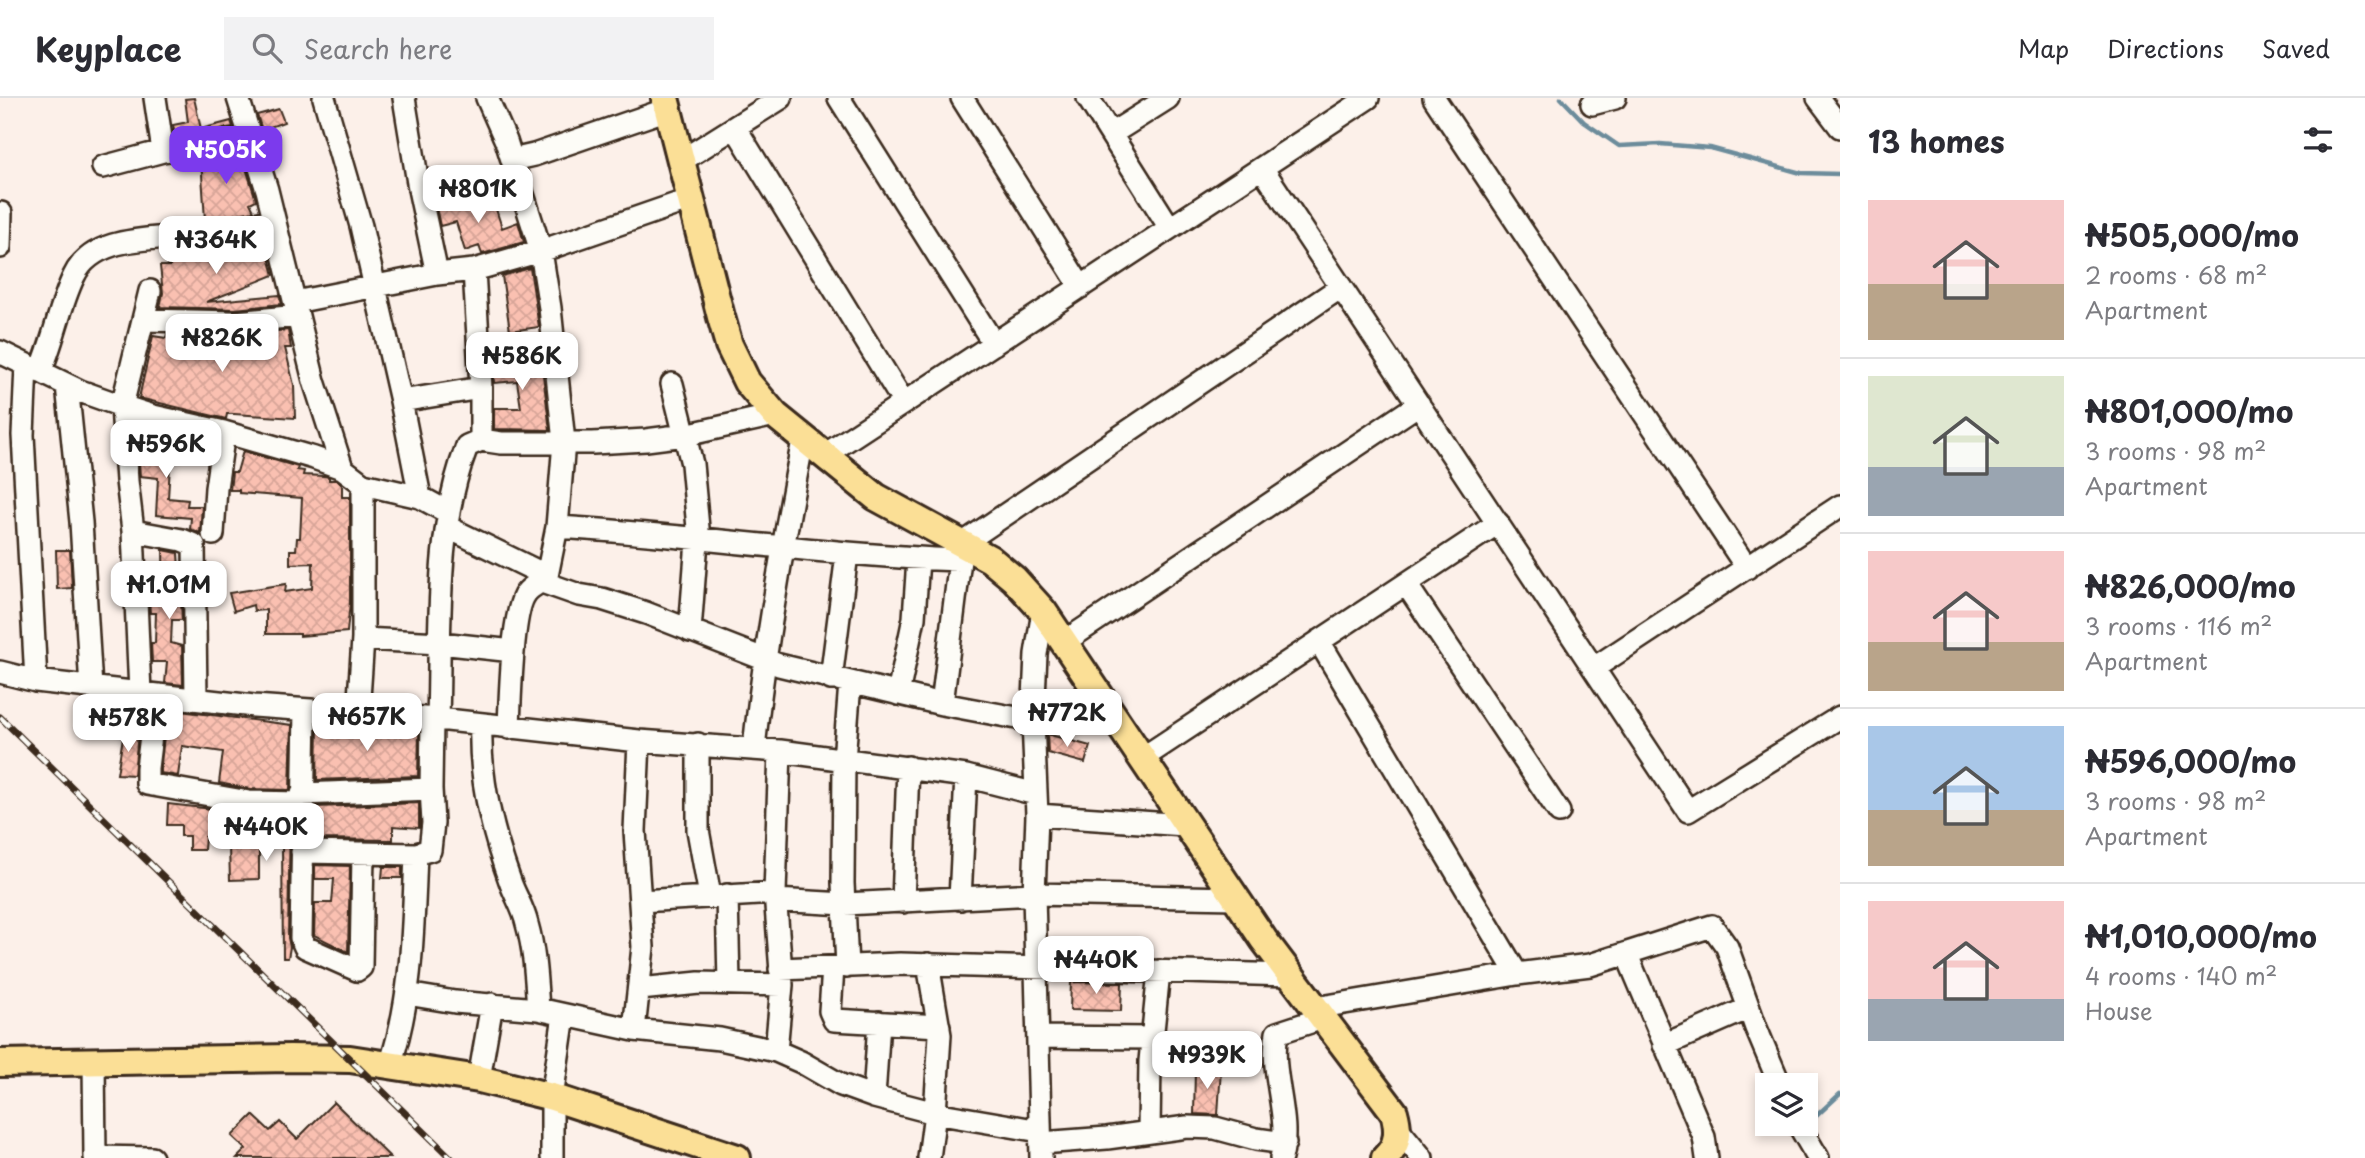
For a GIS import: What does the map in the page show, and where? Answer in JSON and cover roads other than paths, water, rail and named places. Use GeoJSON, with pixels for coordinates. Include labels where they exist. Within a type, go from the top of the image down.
{"type":"FeatureCollection","features":[{"type":"Feature","properties":{"kind":"main road"},"geometry":{"type":"LineString","coordinates":[[666,103],[729,345],[747,382],[775,415],[876,497],[961,552],[990,559],[1014,579],[1043,611],[1236,898],[1394,1112],[1399,1130],[1393,1150],[1385,1158]]}},
{"type":"Feature","properties":{"kind":"main road"},"geometry":{"type":"LineString","coordinates":[[0,1063],[350,1059],[479,1079],[552,1097],[737,1158]]}},
{"type":"Feature","properties":{"kind":"street"},"geometry":{"type":"LineString","coordinates":[[155,98],[163,151]]}},
{"type":"Feature","properties":{"kind":"street"},"geometry":{"type":"LineString","coordinates":[[238,98],[274,220],[314,381],[342,468]]}},
{"type":"Feature","properties":{"kind":"street"},"geometry":{"type":"LineString","coordinates":[[324,98],[349,179],[375,286],[420,497]]}},
{"type":"Feature","properties":{"kind":"street"},"geometry":{"type":"LineString","coordinates":[[404,98],[419,189],[438,274]]}},
{"type":"Feature","properties":{"kind":"street"},"geometry":{"type":"LineString","coordinates":[[487,98],[512,160],[541,251],[550,308],[564,442],[557,527],[545,579],[527,591],[523,597],[513,651],[509,728]]}},
{"type":"Feature","properties":{"kind":"street"},"geometry":{"type":"LineString","coordinates":[[681,161],[781,98]]}},
{"type":"Feature","properties":{"kind":"street"},"geometry":{"type":"LineString","coordinates":[[839,98],[994,344]]}},
{"type":"Feature","properties":{"kind":"street"},"geometry":{"type":"LineString","coordinates":[[962,98],[1081,287]]}},
{"type":"Feature","properties":{"kind":"street"},"geometry":{"type":"LineString","coordinates":[[1088,98],[1170,228]]}},
{"type":"Feature","properties":{"kind":"street"},"geometry":{"type":"LineString","coordinates":[[1111,134],[1168,98]]}},
{"type":"Feature","properties":{"kind":"street"},"geometry":{"type":"LineString","coordinates":[[754,748],[763,659],[782,546],[813,448],[904,403],[1368,98]]}},
{"type":"Feature","properties":{"kind":"street"},"geometry":{"type":"LineString","coordinates":[[1434,98],[1747,568]]}},
{"type":"Feature","properties":{"kind":"street"},"geometry":{"type":"LineString","coordinates":[[1592,104],[1615,98]]}},
{"type":"Feature","properties":{"kind":"street"},"geometry":{"type":"LineString","coordinates":[[1818,98],[1840,127]]}},
{"type":"Feature","properties":{"kind":"street"},"geometry":{"type":"LineString","coordinates":[[512,160],[633,122],[666,103]]}},
{"type":"Feature","properties":{"kind":"street"},"geometry":{"type":"LineString","coordinates":[[735,127],[904,403]]}},
{"type":"Feature","properties":{"kind":"street"},"geometry":{"type":"LineString","coordinates":[[103,167],[163,151],[249,138]]}},
{"type":"Feature","properties":{"kind":"street"},"geometry":{"type":"LineString","coordinates":[[1262,168],[1688,811],[1840,717]]}},
{"type":"Feature","properties":{"kind":"street"},"geometry":{"type":"LineString","coordinates":[[144,320],[204,323],[297,309],[375,286],[474,270],[541,251],[691,199]]}},
{"type":"Feature","properties":{"kind":"street"},"geometry":{"type":"LineString","coordinates":[[0,247],[1,213]]}},
{"type":"Feature","properties":{"kind":"street"},"geometry":{"type":"LineString","coordinates":[[36,681],[23,435],[33,369],[49,352],[74,275],[83,263],[97,252],[119,243],[201,234],[274,220]]}},
{"type":"Feature","properties":{"kind":"street"},"geometry":{"type":"LineString","coordinates":[[474,270],[481,388],[481,440]]}},
{"type":"Feature","properties":{"kind":"street"},"geometry":{"type":"LineString","coordinates":[[557,527],[698,537],[847,554],[919,559],[961,552],[1341,287]]}},
{"type":"Feature","properties":{"kind":"street"},"geometry":{"type":"LineString","coordinates":[[150,291],[122,406],[148,694],[147,785],[249,802],[430,789]]}},
{"type":"Feature","properties":{"kind":"street"},"geometry":{"type":"LineString","coordinates":[[0,352],[67,385],[122,406],[153,416],[225,432],[342,468],[363,484],[420,497],[448,520],[545,579],[579,595],[613,602],[763,659],[841,681],[1033,721]]}},
{"type":"Feature","properties":{"kind":"street"},"geometry":{"type":"LineString","coordinates":[[672,384],[692,464],[698,537],[690,631]]}},
{"type":"Feature","properties":{"kind":"street"},"geometry":{"type":"LineString","coordinates":[[67,385],[78,485],[91,688]]}},
{"type":"Feature","properties":{"kind":"street"},"geometry":{"type":"LineString","coordinates":[[401,401],[481,388]]}},
{"type":"Feature","properties":{"kind":"street"},"geometry":{"type":"LineString","coordinates":[[1064,642],[1419,404]]}},
{"type":"Feature","properties":{"kind":"street"},"geometry":{"type":"LineString","coordinates":[[302,852],[416,853],[430,850],[432,846],[430,789],[442,579],[448,520],[467,446],[481,440],[501,443],[593,443],[685,435],[775,415]]}},
{"type":"Feature","properties":{"kind":"street"},"geometry":{"type":"LineString","coordinates":[[214,534],[216,488],[225,432]]}},
{"type":"Feature","properties":{"kind":"street"},"geometry":{"type":"LineString","coordinates":[[358,713],[363,639],[363,484]]}},
{"type":"Feature","properties":{"kind":"street"},"geometry":{"type":"LineString","coordinates":[[1594,668],[1840,506]]}},
{"type":"Feature","properties":{"kind":"street"},"geometry":{"type":"LineString","coordinates":[[1141,759],[1498,523]]}},
{"type":"Feature","properties":{"kind":"street"},"geometry":{"type":"LineString","coordinates":[[133,531],[194,545],[196,699]]}},
{"type":"Feature","properties":{"kind":"street"},"geometry":{"type":"LineString","coordinates":[[942,704],[961,552]]}},
{"type":"Feature","properties":{"kind":"street"},"geometry":{"type":"LineString","coordinates":[[847,554],[841,681],[845,904],[840,968],[830,1011],[834,1020],[939,1026]]}},
{"type":"Feature","properties":{"kind":"street"},"geometry":{"type":"LineString","coordinates":[[898,694],[914,618],[919,559]]}},
{"type":"Feature","properties":{"kind":"street"},"geometry":{"type":"LineString","coordinates":[[1406,584],[1559,812]]}},
{"type":"Feature","properties":{"kind":"street"},"geometry":{"type":"LineString","coordinates":[[1041,1144],[1034,894],[1036,804],[1033,721],[1036,654],[1043,611]]}},
{"type":"Feature","properties":{"kind":"street"},"geometry":{"type":"LineString","coordinates":[[363,639],[440,643],[513,651]]}},
{"type":"Feature","properties":{"kind":"street"},"geometry":{"type":"LineString","coordinates":[[1319,641],[1517,974]]}},
{"type":"Feature","properties":{"kind":"street"},"geometry":{"type":"LineString","coordinates":[[0,672],[36,681],[148,694],[305,710],[435,719],[639,741],[754,748],[908,767],[966,776],[1036,804],[1185,825]]}},
{"type":"Feature","properties":{"kind":"street"},"geometry":{"type":"LineString","coordinates":[[305,710],[302,941],[305,947],[357,970],[360,967],[363,853]]}},
{"type":"Feature","properties":{"kind":"street"},"geometry":{"type":"LineString","coordinates":[[481,725],[482,765],[492,816],[511,884],[523,909],[529,931],[535,964],[538,1009]]}},
{"type":"Feature","properties":{"kind":"street"},"geometry":{"type":"LineString","coordinates":[[634,1030],[643,947],[635,831],[639,741]]}},
{"type":"Feature","properties":{"kind":"street"},"geometry":{"type":"LineString","coordinates":[[698,744],[698,830],[719,895],[729,984]]}},
{"type":"Feature","properties":{"kind":"street"},"geometry":{"type":"LineString","coordinates":[[776,1051],[781,977],[775,896],[780,751]]}},
{"type":"Feature","properties":{"kind":"street"},"geometry":{"type":"LineString","coordinates":[[903,902],[908,767]]}},
{"type":"Feature","properties":{"kind":"street"},"geometry":{"type":"LineString","coordinates":[[960,899],[966,776]]}},
{"type":"Feature","properties":{"kind":"street"},"geometry":{"type":"LineString","coordinates":[[390,1065],[398,1040],[412,960],[416,853]]}},
{"type":"Feature","properties":{"kind":"street"},"geometry":{"type":"LineString","coordinates":[[640,901],[719,895],[775,896],[845,904],[1034,894],[1236,898]]}},
{"type":"Feature","properties":{"kind":"street"},"geometry":{"type":"LineString","coordinates":[[407,995],[538,1009],[634,1030],[720,1040],[776,1051],[841,1085],[874,1097],[1041,1144],[1107,1138],[1187,1126],[1214,1128],[1256,1139],[1283,1151],[1276,1060],[1277,1032],[1319,1013],[1517,974],[1590,965],[1712,926],[1727,947],[1775,1073]]}},
{"type":"Feature","properties":{"kind":"street"},"geometry":{"type":"LineString","coordinates":[[1627,955],[1704,1137],[1707,1158]]}},
{"type":"Feature","properties":{"kind":"street"},"geometry":{"type":"LineString","coordinates":[[640,989],[699,983],[729,984],[840,968],[928,964],[1291,975]]}},
{"type":"Feature","properties":{"kind":"street"},"geometry":{"type":"LineString","coordinates":[[928,964],[939,1026],[935,1113],[929,1158]]}},
{"type":"Feature","properties":{"kind":"street"},"geometry":{"type":"LineString","coordinates":[[1149,1131],[1152,1038],[1159,971]]}},
{"type":"Feature","properties":{"kind":"street"},"geometry":{"type":"LineString","coordinates":[[479,1079],[492,1004]]}},
{"type":"Feature","properties":{"kind":"street"},"geometry":{"type":"LineString","coordinates":[[1664,1045],[1749,1008]]}},
{"type":"Feature","properties":{"kind":"street"},"geometry":{"type":"LineString","coordinates":[[552,1158],[552,1097],[564,1015]]}},
{"type":"Feature","properties":{"kind":"street"},"geometry":{"type":"LineString","coordinates":[[874,1097],[879,1022]]}},
{"type":"Feature","properties":{"kind":"street"},"geometry":{"type":"LineString","coordinates":[[1038,1037],[1152,1038]]}},
{"type":"Feature","properties":{"kind":"street"},"geometry":{"type":"LineString","coordinates":[[94,1060],[95,1157],[152,1158]]}},
{"type":"Feature","properties":{"kind":"street"},"geometry":{"type":"LineString","coordinates":[[1399,1130],[1422,1158]]}},
{"type":"Feature","properties":{"kind":"waterway"},"geometry":{"type":"LineString","coordinates":[[1561,98],[1584,122],[1619,146],[1660,144],[1710,148],[1801,173],[1840,174]]}},
{"type":"Feature","properties":{"kind":"waterway"},"geometry":{"type":"LineString","coordinates":[[1818,1114],[1840,1094]]}},
{"type":"Feature","properties":{"kind":"railway"},"geometry":{"type":"LineString","coordinates":[[0,717],[451,1158]]}}]}
